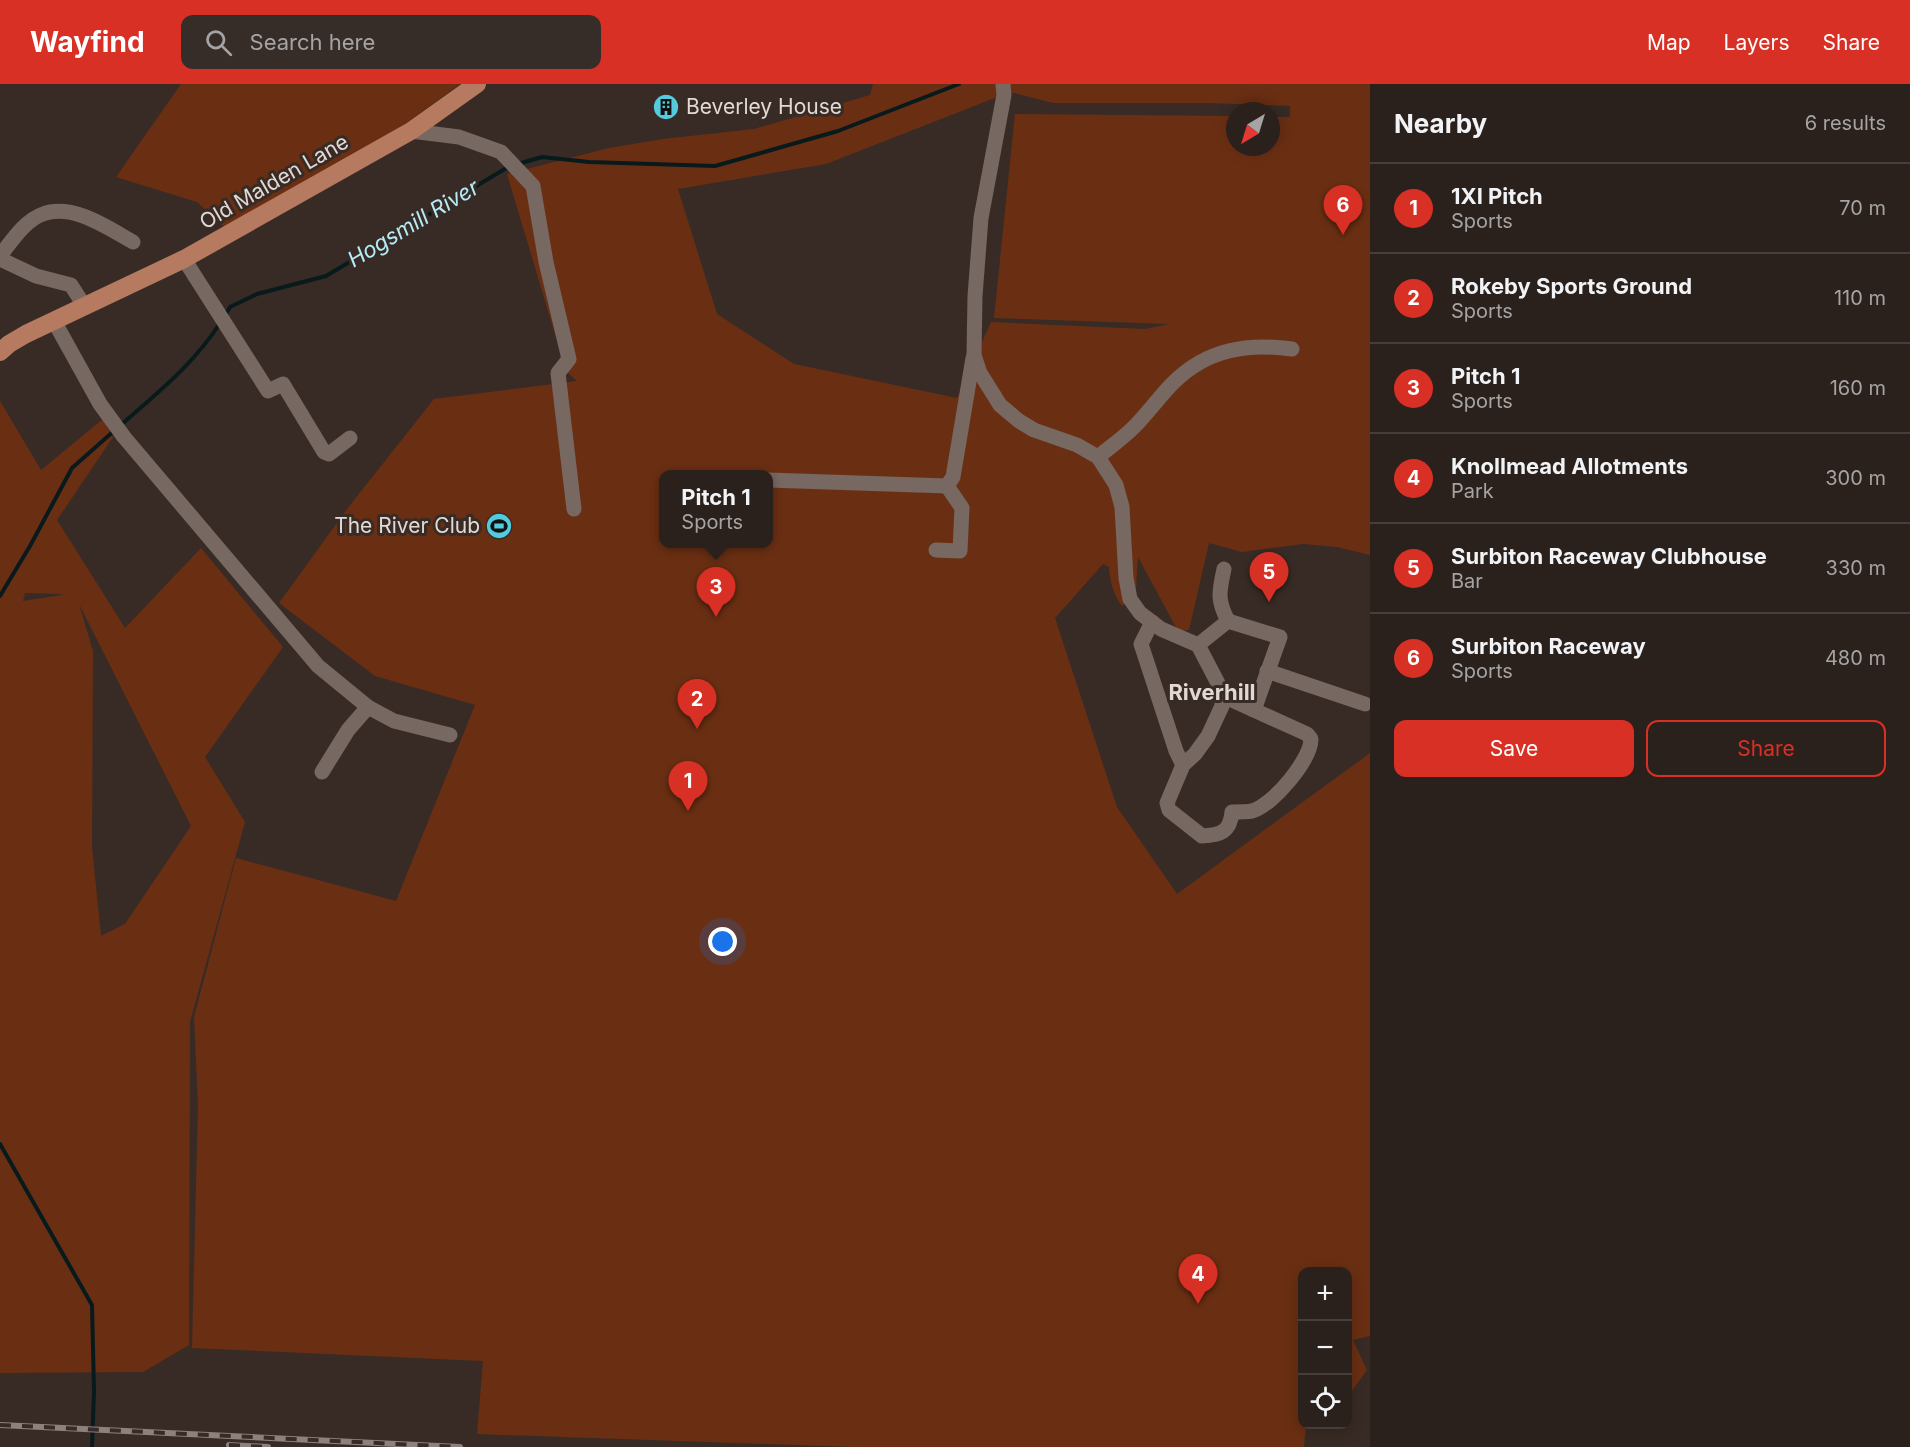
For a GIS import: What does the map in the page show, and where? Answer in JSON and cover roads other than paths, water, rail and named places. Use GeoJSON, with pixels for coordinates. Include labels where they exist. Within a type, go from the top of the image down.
{"type":"FeatureCollection","features":[{"type":"Feature","properties":{"kind":"main road","name":"Old Malden Lane"},"geometry":{"type":"LineString","coordinates":[[0,352],[9,344],[54,321],[184,259],[411,131],[477,84]]}},
{"type":"Feature","properties":{"kind":"street"},"geometry":{"type":"LineString","coordinates":[[947,486],[953,477],[974,355],[975,296],[981,218],[1004,90]]}},
{"type":"Feature","properties":{"kind":"street"},"geometry":{"type":"LineString","coordinates":[[411,131],[459,137],[501,152],[533,186],[546,262],[569,359],[558,373],[574,509]]}},
{"type":"Feature","properties":{"kind":"street"},"geometry":{"type":"LineString","coordinates":[[85,307],[71,285],[36,276],[0,257],[18,232],[42,214],[67,212],[87,218],[133,242]]}},
{"type":"Feature","properties":{"kind":"street"},"geometry":{"type":"LineString","coordinates":[[184,259],[268,391],[283,384],[324,452],[329,454],[350,438]]}},
{"type":"Feature","properties":{"kind":"street"},"geometry":{"type":"LineString","coordinates":[[54,321],[100,404],[124,437],[318,666],[368,707],[394,721],[450,735]]}},
{"type":"Feature","properties":{"kind":"street"},"geometry":{"type":"LineString","coordinates":[[1098,457],[1132,429],[1175,382],[1204,360],[1220,353],[1254,346],[1292,349]]}},
{"type":"Feature","properties":{"kind":"street"},"geometry":{"type":"LineString","coordinates":[[974,355],[980,373],[1000,405],[1034,430],[1077,445],[1098,457],[1116,485],[1122,507],[1126,578],[1130,599],[1140,613],[1161,629],[1198,645],[1221,691],[1222,706],[1208,736],[1195,754],[1183,765],[1167,803],[1169,810],[1202,836],[1215,836],[1227,829],[1231,822],[1232,812],[1253,811],[1280,792],[1311,747],[1311,739],[1307,734],[1234,701],[1221,691]]}},
{"type":"Feature","properties":{"kind":"street"},"geometry":{"type":"LineString","coordinates":[[773,480],[947,486]]}},
{"type":"Feature","properties":{"kind":"street"},"geometry":{"type":"LineString","coordinates":[[936,550],[960,551],[962,508],[947,486]]}},
{"type":"Feature","properties":{"kind":"street"},"geometry":{"type":"LineString","coordinates":[[1224,569],[1219,594],[1221,607],[1228,621],[1280,637],[1254,710]]}},
{"type":"Feature","properties":{"kind":"street"},"geometry":{"type":"LineString","coordinates":[[1198,645],[1228,621]]}},
{"type":"Feature","properties":{"kind":"street"},"geometry":{"type":"LineString","coordinates":[[1152,622],[1140,644],[1176,752],[1183,765]]}},
{"type":"Feature","properties":{"kind":"street"},"geometry":{"type":"LineString","coordinates":[[1267,671],[1365,704]]}},
{"type":"Feature","properties":{"kind":"street"},"geometry":{"type":"LineString","coordinates":[[321,772],[348,730],[368,707]]}},
{"type":"Feature","properties":{"kind":"waterway","name":"Hogsmill River"},"geometry":{"type":"LineString","coordinates":[[518,164],[542,157],[589,162],[715,166],[838,131],[959,84]]}},
{"type":"Feature","properties":{"kind":"waterway","name":"Hogsmill River"},"geometry":{"type":"LineString","coordinates":[[226,314],[230,307],[257,294],[326,276],[508,167]]}},
{"type":"Feature","properties":{"kind":"waterway","name":"Hogsmill River"},"geometry":{"type":"LineString","coordinates":[[121,425],[187,365],[220,323]]}},
{"type":"Feature","properties":{"kind":"waterway","name":"Hogsmill River"},"geometry":{"type":"LineString","coordinates":[[0,596],[72,468],[115,430]]}},
{"type":"Feature","properties":{"kind":"waterway","name":"Hogsmill River"},"geometry":{"type":"LineString","coordinates":[[0,1144],[92,1305],[94,1391],[92,1447]]}},
{"type":"Feature","properties":{"kind":"railway"},"geometry":{"type":"LineString","coordinates":[[0,1425],[460,1447]]}},
{"type":"Feature","properties":{"kind":"railway"},"geometry":{"type":"LineString","coordinates":[[229,1445],[268,1447]]}},
{"type":"Feature","properties":{"kind":"place","name":"Beverley House"},"geometry":{"type":"Point","coordinates":[666,107]}},
{"type":"Feature","properties":{"kind":"place","name":"Surbiton Raceway"},"geometry":{"type":"Point","coordinates":[1343,235]}},
{"type":"Feature","properties":{"kind":"place","name":"The River Club"},"geometry":{"type":"Point","coordinates":[499,526]}},
{"type":"Feature","properties":{"kind":"place","name":"Surbiton Raceway Clubhouse"},"geometry":{"type":"Point","coordinates":[1269,602]}},
{"type":"Feature","properties":{"kind":"place","name":"Pitch 1"},"geometry":{"type":"Point","coordinates":[716,617]}},
{"type":"Feature","properties":{"kind":"place","name":"Rokeby Sports Ground"},"geometry":{"type":"Point","coordinates":[697,729]}},
{"type":"Feature","properties":{"kind":"place","name":"1XI Pitch"},"geometry":{"type":"Point","coordinates":[688,811]}},
{"type":"Feature","properties":{"kind":"place","name":"Knollmead Allotments"},"geometry":{"type":"Point","coordinates":[1198,1304]}},
{"type":"Feature","properties":{"kind":"district","name":"Riverhill"},"geometry":{"type":"Point","coordinates":[1212,692]}}]}
